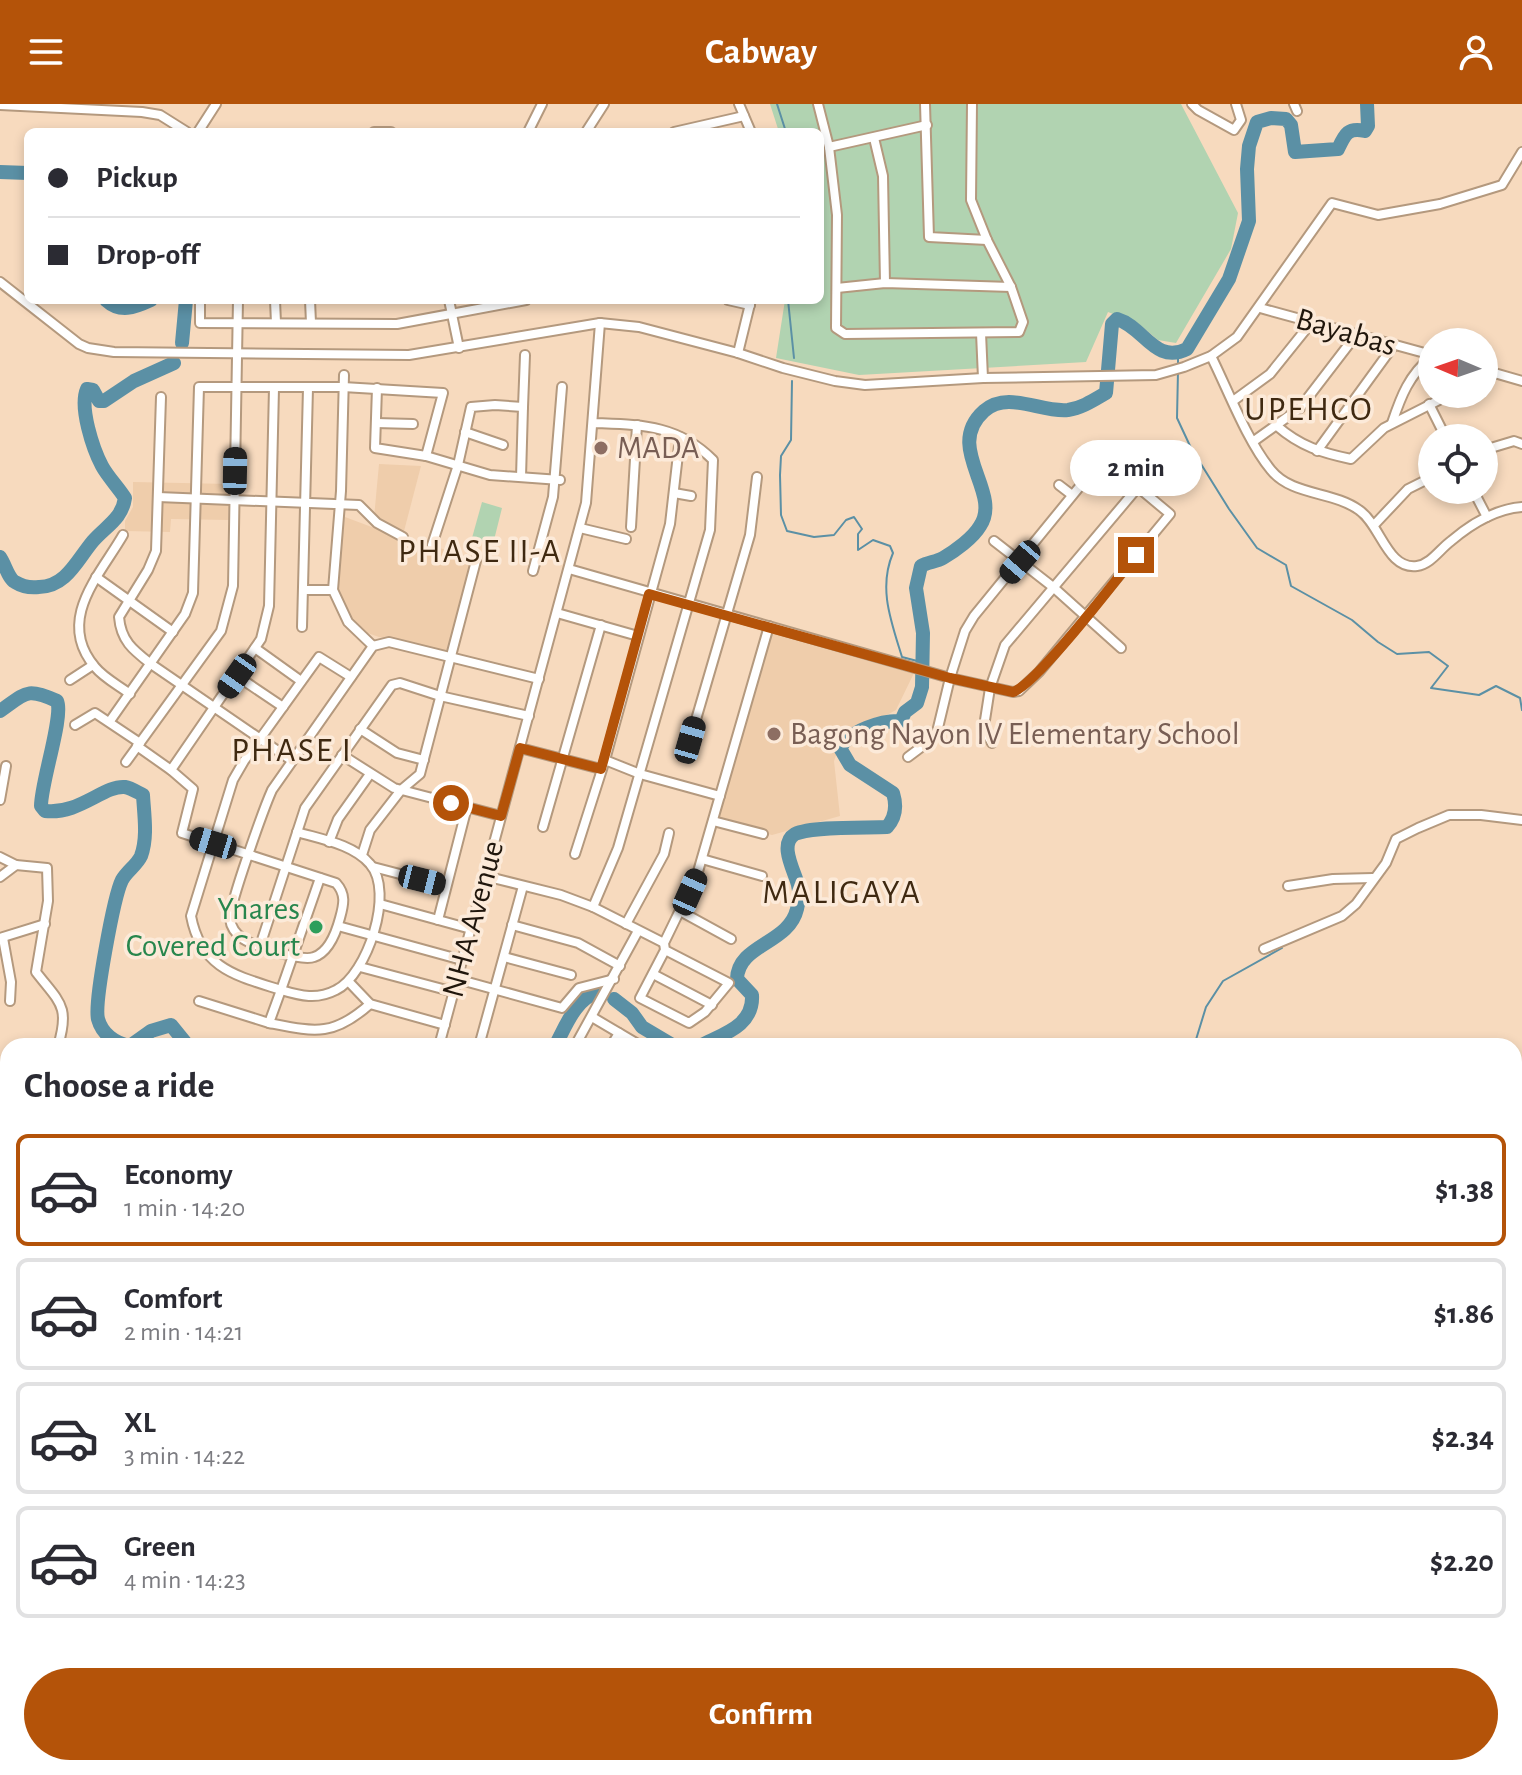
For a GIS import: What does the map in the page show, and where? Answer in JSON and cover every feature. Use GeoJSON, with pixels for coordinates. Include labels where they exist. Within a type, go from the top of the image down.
{"type":"FeatureCollection","features":[{"type":"Feature","properties":{"kind":"street"},"geometry":{"type":"LineString","coordinates":[[201,128],[216,104]]}},
{"type":"Feature","properties":{"kind":"street"},"geometry":{"type":"LineString","coordinates":[[530,128],[542,104]]}},
{"type":"Feature","properties":{"kind":"street"},"geometry":{"type":"LineString","coordinates":[[589,128],[604,104]]}},
{"type":"Feature","properties":{"kind":"street"},"geometry":{"type":"LineString","coordinates":[[739,104],[749,128]]}},
{"type":"Feature","properties":{"kind":"street"},"geometry":{"type":"LineString","coordinates":[[818,104],[829,147],[837,215],[836,328],[845,334],[1019,332],[1023,322],[1011,287],[971,200],[972,104]]}},
{"type":"Feature","properties":{"kind":"street"},"geometry":{"type":"LineString","coordinates":[[925,104],[929,237],[987,240]]}},
{"type":"Feature","properties":{"kind":"street"},"geometry":{"type":"LineString","coordinates":[[1192,104],[1234,130],[1241,120],[1236,104]]}},
{"type":"Feature","properties":{"kind":"street"},"geometry":{"type":"LineString","coordinates":[[0,105],[142,112],[160,115],[181,128]]}},
{"type":"Feature","properties":{"kind":"street"},"geometry":{"type":"LineString","coordinates":[[701,128],[744,116]]}},
{"type":"Feature","properties":{"kind":"street"},"geometry":{"type":"LineString","coordinates":[[829,147],[927,125]]}},
{"type":"Feature","properties":{"kind":"street"},"geometry":{"type":"LineString","coordinates":[[874,138],[883,176],[885,283]]}},
{"type":"Feature","properties":{"kind":"street"},"geometry":{"type":"LineString","coordinates":[[29,304],[88,348],[114,352],[409,355],[600,323],[639,327],[783,368],[865,385],[983,378],[1156,375],[1211,356],[1237,337],[1332,203],[1378,215],[1440,204],[1502,185],[1522,152]]}},
{"type":"Feature","properties":{"kind":"street"},"geometry":{"type":"LineString","coordinates":[[0,282],[24,300]]}},
{"type":"Feature","properties":{"kind":"street"},"geometry":{"type":"LineString","coordinates":[[837,288],[885,283],[1011,287]]}},
{"type":"Feature","properties":{"kind":"street"},"geometry":{"type":"LineString","coordinates":[[200,304],[200,323],[397,324],[508,304]]}},
{"type":"Feature","properties":{"kind":"street"},"geometry":{"type":"LineString","coordinates":[[126,762],[221,631],[230,602],[238,304]]}},
{"type":"Feature","properties":{"kind":"street"},"geometry":{"type":"LineString","coordinates":[[275,304],[276,323]]}},
{"type":"Feature","properties":{"kind":"street"},"geometry":{"type":"LineString","coordinates":[[310,304],[311,323]]}},
{"type":"Feature","properties":{"kind":"street"},"geometry":{"type":"LineString","coordinates":[[450,304],[459,348]]}},
{"type":"Feature","properties":{"kind":"street"},"geometry":{"type":"LineString","coordinates":[[738,353],[750,304]]}},
{"type":"Feature","properties":{"kind":"street","name":"Bayabas"},"geometry":{"type":"LineString","coordinates":[[1260,308],[1418,352]]}},
{"type":"Feature","properties":{"kind":"street","name":"NHA Avenue"},"geometry":{"type":"LineString","coordinates":[[441,1038],[586,503],[600,323]]}},
{"type":"Feature","properties":{"kind":"street"},"geometry":{"type":"LineString","coordinates":[[1233,401],[1270,374],[1311,323]]}},
{"type":"Feature","properties":{"kind":"street"},"geometry":{"type":"LineString","coordinates":[[981,333],[983,378]]}},
{"type":"Feature","properties":{"kind":"street"},"geometry":{"type":"LineString","coordinates":[[1254,441],[1300,408],[1356,335]]}},
{"type":"Feature","properties":{"kind":"street"},"geometry":{"type":"LineString","coordinates":[[1317,451],[1394,345]]}},
{"type":"Feature","properties":{"kind":"street"},"geometry":{"type":"LineString","coordinates":[[521,477],[525,355]]}},
{"type":"Feature","properties":{"kind":"street"},"geometry":{"type":"LineString","coordinates":[[1211,356],[1268,466],[1280,478],[1298,487],[1351,505],[1375,524],[1393,558],[1400,564],[1413,566],[1426,563],[1451,540],[1487,517],[1502,510],[1522,507]]}},
{"type":"Feature","properties":{"kind":"street"},"geometry":{"type":"LineString","coordinates":[[1392,423],[1402,392],[1418,368]]}},
{"type":"Feature","properties":{"kind":"street"},"geometry":{"type":"LineString","coordinates":[[1498,374],[1522,381]]}},
{"type":"Feature","properties":{"kind":"street"},"geometry":{"type":"LineString","coordinates":[[344,375],[333,590],[348,622],[373,646]]}},
{"type":"Feature","properties":{"kind":"street"},"geometry":{"type":"LineString","coordinates":[[110,721],[185,614],[193,593],[199,387],[343,387],[443,393],[426,456]]}},
{"type":"Feature","properties":{"kind":"street"},"geometry":{"type":"LineString","coordinates":[[533,571],[558,480],[562,387]]}},
{"type":"Feature","properties":{"kind":"street"},"geometry":{"type":"LineString","coordinates":[[171,770],[261,639],[269,606],[274,388]]}},
{"type":"Feature","properties":{"kind":"street"},"geometry":{"type":"LineString","coordinates":[[302,627],[308,388]]}},
{"type":"Feature","properties":{"kind":"street"},"geometry":{"type":"LineString","coordinates":[[377,388],[375,448],[426,456],[490,475],[558,480]]}},
{"type":"Feature","properties":{"kind":"street"},"geometry":{"type":"LineString","coordinates":[[161,397],[156,551],[119,617],[123,639],[151,664],[291,760]]}},
{"type":"Feature","properties":{"kind":"street"},"geometry":{"type":"LineString","coordinates":[[432,545],[458,465],[471,407],[523,407]]}},
{"type":"Feature","properties":{"kind":"street"},"geometry":{"type":"LineString","coordinates":[[1277,426],[1294,441],[1317,451],[1351,459],[1384,428],[1421,408]]}},
{"type":"Feature","properties":{"kind":"street"},"geometry":{"type":"LineString","coordinates":[[376,423],[413,424]]}},
{"type":"Feature","properties":{"kind":"street"},"geometry":{"type":"LineString","coordinates":[[593,423],[662,428],[705,452],[713,460],[710,530],[618,848],[593,907]]}},
{"type":"Feature","properties":{"kind":"street"},"geometry":{"type":"LineString","coordinates":[[631,527],[637,425]]}},
{"type":"Feature","properties":{"kind":"street"},"geometry":{"type":"LineString","coordinates":[[465,432],[503,445]]}},
{"type":"Feature","properties":{"kind":"street"},"geometry":{"type":"LineString","coordinates":[[575,854],[670,524],[680,437]]}},
{"type":"Feature","properties":{"kind":"street"},"geometry":{"type":"LineString","coordinates":[[1498,446],[1514,441],[1522,444]]}},
{"type":"Feature","properties":{"kind":"street"},"geometry":{"type":"LineString","coordinates":[[569,569],[950,678],[1007,692],[1019,691],[1039,672],[1170,514],[1103,458],[974,616],[965,631],[950,678],[936,736],[908,757]]}},
{"type":"Feature","properties":{"kind":"street"},"geometry":{"type":"LineString","coordinates":[[690,740],[750,535],[757,477]]}},
{"type":"Feature","properties":{"kind":"street"},"geometry":{"type":"LineString","coordinates":[[1375,524],[1408,489],[1418,484]]}},
{"type":"Feature","properties":{"kind":"street"},"geometry":{"type":"LineString","coordinates":[[1059,485],[1072,495]]}},
{"type":"Feature","properties":{"kind":"street"},"geometry":{"type":"LineString","coordinates":[[992,743],[984,729],[990,688],[1005,645],[1139,486]]}},
{"type":"Feature","properties":{"kind":"street"},"geometry":{"type":"LineString","coordinates":[[674,493],[691,496]]}},
{"type":"Feature","properties":{"kind":"street"},"geometry":{"type":"LineString","coordinates":[[158,497],[359,505],[377,523],[403,537]]}},
{"type":"Feature","properties":{"kind":"street"},"geometry":{"type":"LineString","coordinates":[[1480,504],[1487,517]]}},
{"type":"Feature","properties":{"kind":"street"},"geometry":{"type":"LineString","coordinates":[[580,528],[626,539]]}},
{"type":"Feature","properties":{"kind":"street"},"geometry":{"type":"LineString","coordinates":[[123,535],[113,543],[85,596],[79,628],[93,665],[130,694]]}},
{"type":"Feature","properties":{"kind":"street"},"geometry":{"type":"LineString","coordinates":[[994,541],[1053,587],[1121,648]]}},
{"type":"Feature","properties":{"kind":"street"},"geometry":{"type":"LineString","coordinates":[[362,855],[370,830],[401,790],[417,778],[424,760],[477,557]]}},
{"type":"Feature","properties":{"kind":"street"},"geometry":{"type":"LineString","coordinates":[[96,577],[173,632]]}},
{"type":"Feature","properties":{"kind":"street"},"geometry":{"type":"LineString","coordinates":[[303,590],[333,590]]}},
{"type":"Feature","properties":{"kind":"street"},"geometry":{"type":"LineString","coordinates":[[557,613],[638,636]]}},
{"type":"Feature","properties":{"kind":"street"},"geometry":{"type":"LineString","coordinates":[[543,827],[601,625]]}},
{"type":"Feature","properties":{"kind":"street"},"geometry":{"type":"LineString","coordinates":[[485,876],[561,895],[593,907],[665,946],[729,983],[712,1005],[689,1023],[641,1000],[653,974],[665,946],[680,911],[702,859],[769,626]]}},
{"type":"Feature","properties":{"kind":"street"},"geometry":{"type":"LineString","coordinates":[[75,725],[95,713],[110,721],[193,791],[182,833],[213,843],[250,855],[287,867],[320,878],[336,883],[343,891],[344,904],[338,926],[326,950],[304,960],[244,940],[232,929],[229,916],[250,855],[272,790],[373,646],[389,642],[539,679]]}},
{"type":"Feature","properties":{"kind":"street"},"geometry":{"type":"LineString","coordinates":[[255,648],[301,681]]}},
{"type":"Feature","properties":{"kind":"street"},"geometry":{"type":"LineString","coordinates":[[297,832],[362,855],[373,867],[379,884],[380,904],[360,967],[349,982],[320,997],[301,996],[229,973],[212,960],[198,938],[191,916],[233,780],[260,739],[319,657],[351,677]]}},
{"type":"Feature","properties":{"kind":"street"},"geometry":{"type":"LineString","coordinates":[[70,680],[93,665]]}},
{"type":"Feature","properties":{"kind":"street"},"geometry":{"type":"LineString","coordinates":[[237,676],[283,707]]}},
{"type":"Feature","properties":{"kind":"street"},"geometry":{"type":"LineString","coordinates":[[260,946],[305,808],[395,683],[529,716]]}},
{"type":"Feature","properties":{"kind":"street"},"geometry":{"type":"LineString","coordinates":[[360,729],[397,753],[424,760]]}},
{"type":"Feature","properties":{"kind":"street"},"geometry":{"type":"LineString","coordinates":[[520,748],[563,760],[603,764],[720,796]]}},
{"type":"Feature","properties":{"kind":"street"},"geometry":{"type":"LineString","coordinates":[[342,755],[401,790],[501,816]]}},
{"type":"Feature","properties":{"kind":"street"},"geometry":{"type":"LineString","coordinates":[[0,800],[6,766]]}},
{"type":"Feature","properties":{"kind":"street"},"geometry":{"type":"LineString","coordinates":[[329,842],[338,819],[370,774]]}},
{"type":"Feature","properties":{"kind":"street"},"geometry":{"type":"LineString","coordinates":[[438,920],[467,807]]}},
{"type":"Feature","properties":{"kind":"street"},"geometry":{"type":"LineString","coordinates":[[1264,949],[1342,916],[1356,904],[1386,863],[1396,839],[1449,815],[1522,820]]}},
{"type":"Feature","properties":{"kind":"street"},"geometry":{"type":"LineString","coordinates":[[713,821],[763,834]]}},
{"type":"Feature","properties":{"kind":"street"},"geometry":{"type":"LineString","coordinates":[[626,924],[664,854],[669,833]]}},
{"type":"Feature","properties":{"kind":"street"},"geometry":{"type":"LineString","coordinates":[[0,857],[16,865],[47,868],[45,924],[36,972],[62,1006],[65,1020],[60,1038]]}},
{"type":"Feature","properties":{"kind":"street"},"geometry":{"type":"LineString","coordinates":[[702,859],[762,876]]}},
{"type":"Feature","properties":{"kind":"street"},"geometry":{"type":"LineString","coordinates":[[0,877],[16,865]]}},
{"type":"Feature","properties":{"kind":"street"},"geometry":{"type":"LineString","coordinates":[[373,867],[446,886]]}},
{"type":"Feature","properties":{"kind":"street"},"geometry":{"type":"LineString","coordinates":[[269,1023],[320,878]]}},
{"type":"Feature","properties":{"kind":"street"},"geometry":{"type":"LineString","coordinates":[[1288,886],[1333,879],[1373,878]]}},
{"type":"Feature","properties":{"kind":"street"},"geometry":{"type":"LineString","coordinates":[[481,1038],[523,886]]}},
{"type":"Feature","properties":{"kind":"street"},"geometry":{"type":"LineString","coordinates":[[380,904],[471,929]]}},
{"type":"Feature","properties":{"kind":"street"},"geometry":{"type":"LineString","coordinates":[[680,911],[731,939]]}},
{"type":"Feature","properties":{"kind":"street"},"geometry":{"type":"LineString","coordinates":[[10,1001],[11,982],[1,938],[45,924]]}},
{"type":"Feature","properties":{"kind":"street"},"geometry":{"type":"LineString","coordinates":[[512,925],[578,943],[620,966]]}},
{"type":"Feature","properties":{"kind":"street"},"geometry":{"type":"LineString","coordinates":[[338,926],[462,960]]}},
{"type":"Feature","properties":{"kind":"street"},"geometry":{"type":"LineString","coordinates":[[580,1038],[638,931]]}},
{"type":"Feature","properties":{"kind":"street"},"geometry":{"type":"LineString","coordinates":[[504,957],[571,975]]}},
{"type":"Feature","properties":{"kind":"street"},"geometry":{"type":"LineString","coordinates":[[360,967],[454,992]]}},
{"type":"Feature","properties":{"kind":"street"},"geometry":{"type":"LineString","coordinates":[[653,974],[712,1005]]}},
{"type":"Feature","properties":{"kind":"street"},"geometry":{"type":"LineString","coordinates":[[457,979],[562,1008],[579,988],[614,979]]}},
{"type":"Feature","properties":{"kind":"street"},"geometry":{"type":"LineString","coordinates":[[349,982],[370,1004],[445,1025]]}},
{"type":"Feature","properties":{"kind":"street"},"geometry":{"type":"LineString","coordinates":[[199,1001],[302,1030],[332,1028],[350,1022],[370,1004]]}},
{"type":"Feature","properties":{"kind":"street"},"geometry":{"type":"LineString","coordinates":[[592,1017],[627,1038]]}},
{"type":"Feature","properties":{"kind":"street"},"geometry":{"type":"LineString","coordinates":[[616,1038],[619,1033]]}},
{"type":"Feature","properties":{"kind":"shaded area"},"geometry":{"type":"Polygon","coordinates":[[[379,464],[421,466],[403,535],[374,518],[379,464]]]}},
{"type":"Feature","properties":{"kind":"shaded area"},"geometry":{"type":"Polygon","coordinates":[[[133,482],[230,484],[229,520],[171,519],[170,532],[125,531],[125,521],[133,507],[133,482]]]}},
{"type":"Feature","properties":{"kind":"shaded area"},"geometry":{"type":"Polygon","coordinates":[[[345,517],[393,535],[475,558],[449,654],[356,629],[335,592],[345,517]]]}},
{"type":"Feature","properties":{"kind":"shaded area"},"geometry":{"type":"Polygon","coordinates":[[[771,630],[914,673],[896,710],[842,739],[834,761],[840,816],[772,835],[718,820],[771,630]]]}},
{"type":"Feature","properties":{"kind":"green space"},"geometry":{"type":"Polygon","coordinates":[[[770,104],[1181,104],[1238,213],[1231,249],[1176,343],[1158,340],[1139,324],[1108,312],[1086,362],[859,375],[776,358],[784,304],[824,304],[824,128],[778,128],[770,104]]]}},
{"type":"Feature","properties":{"kind":"green space"},"geometry":{"type":"Polygon","coordinates":[[[482,502],[502,508],[493,544],[472,538],[482,502]]]}},
{"type":"Feature","properties":{"kind":"waterway"},"geometry":{"type":"LineString","coordinates":[[777,104],[785,128]]}},
{"type":"Feature","properties":{"kind":"waterway"},"geometry":{"type":"LineString","coordinates":[[717,1038],[742,1022],[751,1006],[752,995],[737,979],[740,967],[754,951],[784,930],[797,909],[799,894],[788,851],[790,839],[803,831],[887,827],[894,815],[893,793],[850,765],[840,748],[851,736],[867,728],[884,722],[901,721],[905,712],[917,703],[922,687],[923,633],[916,588],[921,566],[943,558],[963,544],[977,531],[985,513],[985,499],[971,455],[969,440],[973,425],[984,411],[1003,402],[1068,410],[1083,406],[1106,393],[1112,324],[1117,319],[1135,329],[1158,349],[1176,353],[1187,349],[1229,279],[1249,221],[1247,169],[1249,146],[1257,122],[1271,118],[1286,119],[1291,125],[1295,152],[1338,149],[1348,133],[1365,131],[1368,126],[1367,104]]}},
{"type":"Feature","properties":{"kind":"waterway"},"geometry":{"type":"LineString","coordinates":[[0,172],[24,173]]}},
{"type":"Feature","properties":{"kind":"waterway"},"geometry":{"type":"LineString","coordinates":[[111,304],[127,308],[141,304]]}},
{"type":"Feature","properties":{"kind":"waterway"},"geometry":{"type":"LineString","coordinates":[[182,343],[186,304]]}},
{"type":"Feature","properties":{"kind":"waterway"},"geometry":{"type":"LineString","coordinates":[[788,304],[794,358]]}},
{"type":"Feature","properties":{"kind":"waterway"},"geometry":{"type":"LineString","coordinates":[[1178,353],[1178,365]]}},
{"type":"Feature","properties":{"kind":"waterway"},"geometry":{"type":"LineString","coordinates":[[0,557],[13,580],[27,587],[48,586],[70,571],[117,517],[125,498],[104,470],[95,449],[86,417],[87,389],[93,390],[99,401],[104,401],[134,381],[174,363]]}},
{"type":"Feature","properties":{"kind":"waterway"},"geometry":{"type":"LineString","coordinates":[[1178,371],[1177,418],[1191,448],[1257,548],[1286,565],[1291,586],[1352,620],[1397,654],[1429,652],[1448,666],[1431,688],[1479,695],[1496,686],[1520,698],[1522,710]]}},
{"type":"Feature","properties":{"kind":"waterway"},"geometry":{"type":"LineString","coordinates":[[792,381],[791,440],[781,456],[780,475],[781,515],[787,531],[814,537],[834,535],[846,520],[854,517],[862,529],[858,534],[858,550],[873,540],[890,546],[893,553],[886,592],[890,618],[902,657],[921,662]]}},
{"type":"Feature","properties":{"kind":"waterway"},"geometry":{"type":"LineString","coordinates":[[0,711],[32,693],[57,701],[57,720],[42,795],[41,806],[45,811],[69,809],[117,788],[127,788],[143,795],[143,849],[122,880],[114,906],[99,993],[98,1019],[112,1038]]}},
{"type":"Feature","properties":{"kind":"waterway"},"geometry":{"type":"LineString","coordinates":[[1196,1038],[1206,1007],[1223,981],[1282,948]]}},
{"type":"Feature","properties":{"kind":"waterway"},"geometry":{"type":"LineString","coordinates":[[559,1038],[577,1007],[598,992]]}},
{"type":"Feature","properties":{"kind":"waterway"},"geometry":{"type":"LineString","coordinates":[[614,999],[632,1013],[642,1027],[661,1038]]}},
{"type":"Feature","properties":{"kind":"waterway"},"geometry":{"type":"LineString","coordinates":[[141,1038],[151,1031],[171,1025],[182,1038]]}},
{"type":"Feature","properties":{"kind":"place","name":"MADA"},"geometry":{"type":"Point","coordinates":[601,448]}},
{"type":"Feature","properties":{"kind":"place","name":"Bagong Nayon IV Elementary School"},"geometry":{"type":"Point","coordinates":[774,734]}},
{"type":"Feature","properties":{"kind":"place","name":"Ynares Covered Court"},"geometry":{"type":"Point","coordinates":[316,927]}},
{"type":"Feature","properties":{"kind":"district","name":"UPEHCO"},"geometry":{"type":"Point","coordinates":[1309,410]}},
{"type":"Feature","properties":{"kind":"district","name":"PHASE II-A"},"geometry":{"type":"Point","coordinates":[480,552]}},
{"type":"Feature","properties":{"kind":"district","name":"PHASE I"},"geometry":{"type":"Point","coordinates":[292,751]}},
{"type":"Feature","properties":{"kind":"district","name":"MALIGAYA"},"geometry":{"type":"Point","coordinates":[842,893]}},
{"type":"Feature","properties":{"kind":"route"},"geometry":{"type":"LineString","coordinates":[[451,803],[501,816],[520,748],[601,769],[649,594],[950,678],[1013,692],[1019,691],[1039,672],[1136,555]]}}]}
